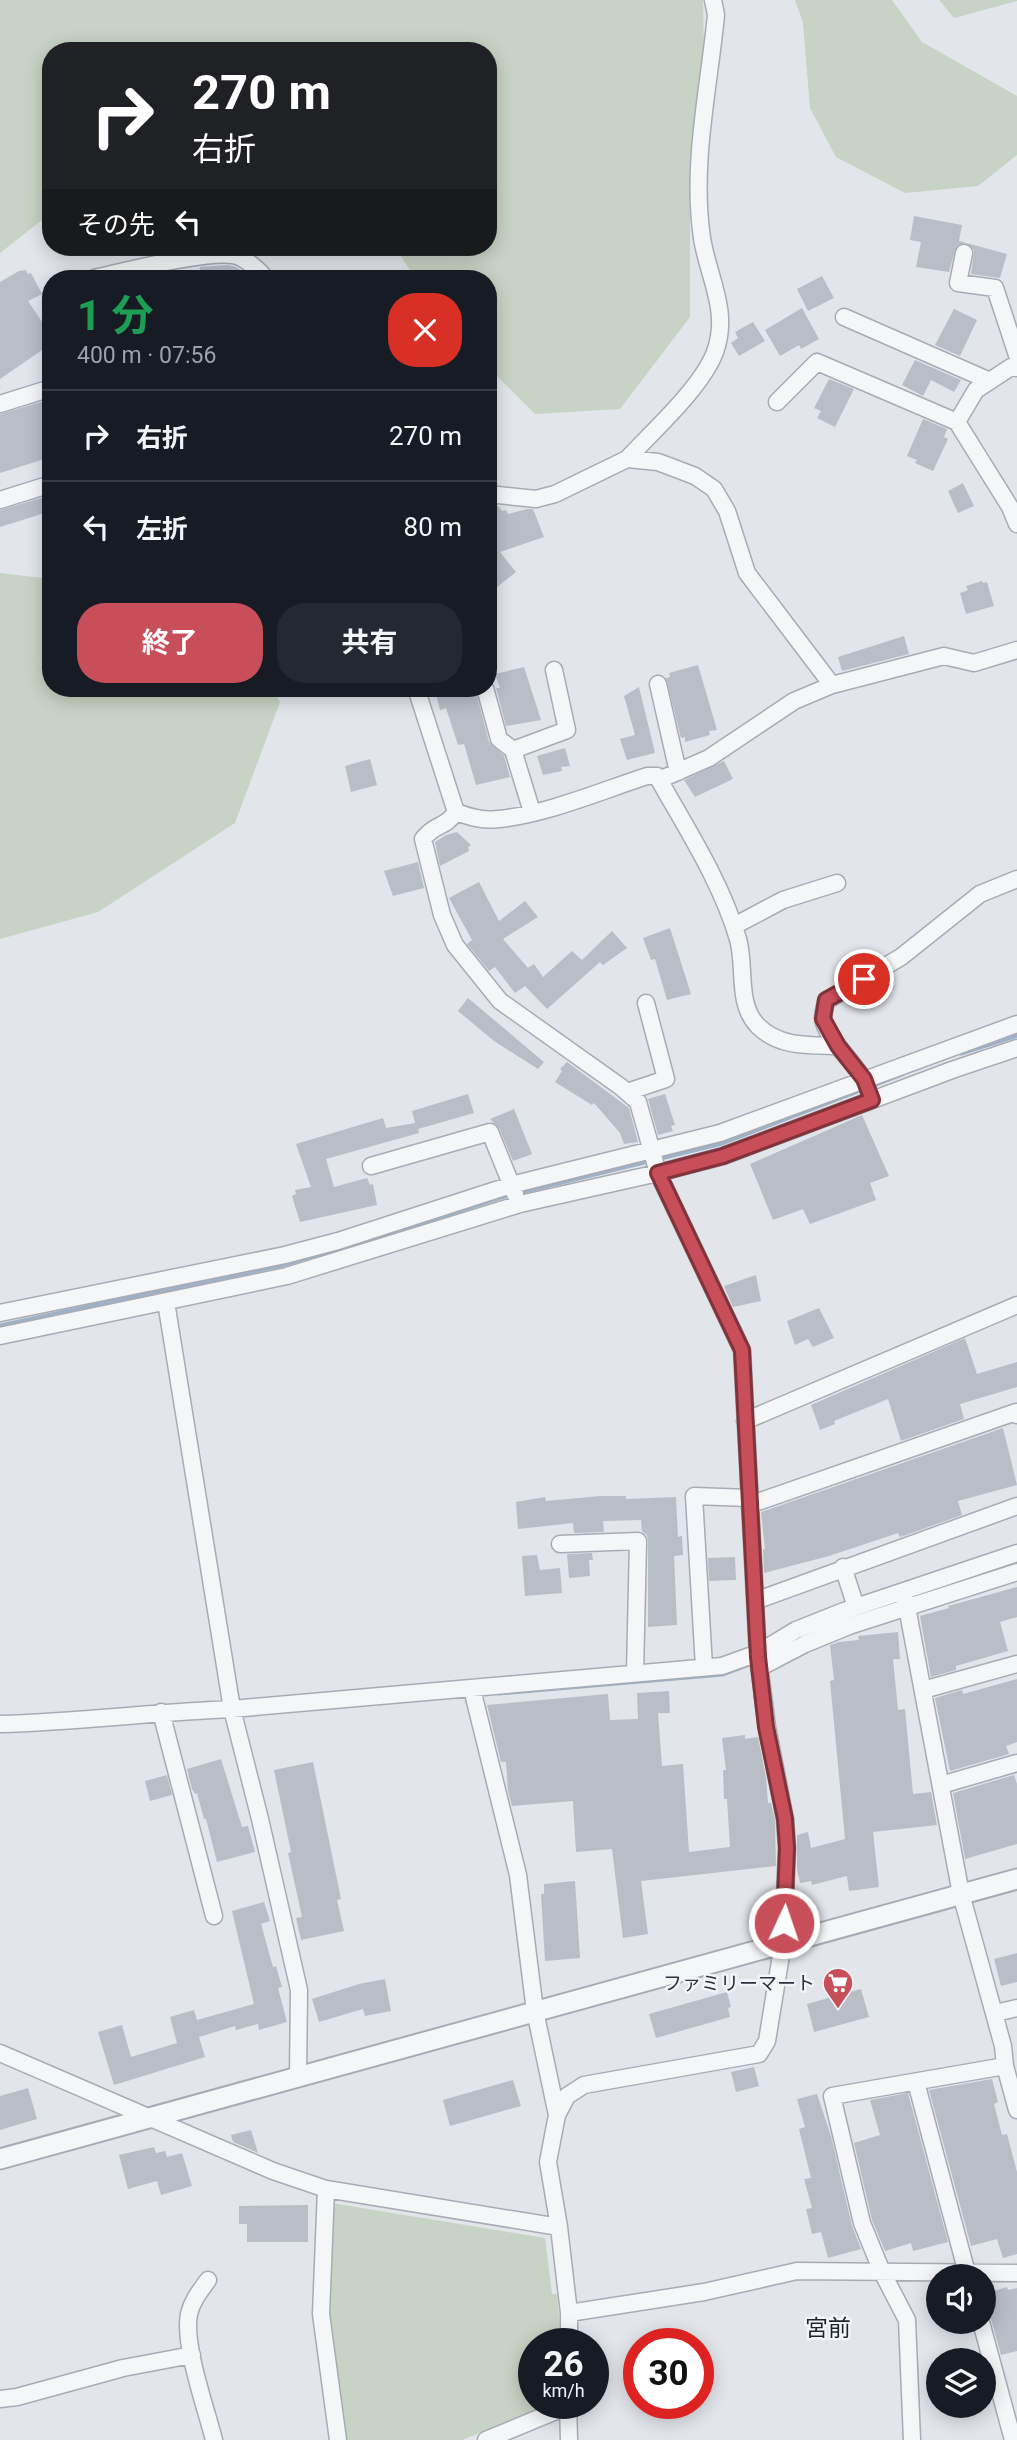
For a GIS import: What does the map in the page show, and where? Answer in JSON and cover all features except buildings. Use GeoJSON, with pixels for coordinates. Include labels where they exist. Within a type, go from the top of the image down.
{"type":"FeatureCollection","features":[{"type":"Feature","properties":{"kind":"street"},"geometry":{"type":"LineString","coordinates":[[497,495],[536,499],[555,494],[627,459],[697,383],[715,352],[721,318],[715,283],[702,240],[699,199],[700,150],[716,15],[713,0]]}},
{"type":"Feature","properties":{"kind":"street"},"geometry":{"type":"LineString","coordinates":[[964,253],[957,283],[995,288],[1017,355]]}},
{"type":"Feature","properties":{"kind":"street"},"geometry":{"type":"LineString","coordinates":[[126,270],[182,256]]}},
{"type":"Feature","properties":{"kind":"street"},"geometry":{"type":"LineString","coordinates":[[238,256],[255,270]]}},
{"type":"Feature","properties":{"kind":"street"},"geometry":{"type":"LineString","coordinates":[[844,317],[990,381]]}},
{"type":"Feature","properties":{"kind":"street"},"geometry":{"type":"LineString","coordinates":[[777,402],[817,362],[957,422],[1010,507],[1017,524]]}},
{"type":"Feature","properties":{"kind":"street"},"geometry":{"type":"LineString","coordinates":[[957,422],[976,390],[1011,366],[1017,368]]}},
{"type":"Feature","properties":{"kind":"street"},"geometry":{"type":"LineString","coordinates":[[0,404],[42,391]]}},
{"type":"Feature","properties":{"kind":"street"},"geometry":{"type":"LineString","coordinates":[[627,459],[658,462],[695,476],[714,489],[727,511],[747,573],[832,685]]}},
{"type":"Feature","properties":{"kind":"street"},"geometry":{"type":"LineString","coordinates":[[0,499],[42,487]]}},
{"type":"Feature","properties":{"kind":"street"},"geometry":{"type":"LineString","coordinates":[[659,780],[709,758],[794,701],[832,685],[944,656],[974,663],[1017,650]]}},
{"type":"Feature","properties":{"kind":"street"},"geometry":{"type":"LineString","coordinates":[[513,750],[568,730],[554,670]]}},
{"type":"Feature","properties":{"kind":"street"},"geometry":{"type":"LineString","coordinates":[[658,684],[678,772]]}},
{"type":"Feature","properties":{"kind":"street"},"geometry":{"type":"LineString","coordinates":[[419,697],[456,811],[473,818],[498,819],[532,812],[647,776],[657,776],[713,879],[734,926],[741,948],[746,1006],[757,1025],[775,1039],[791,1044],[838,1046]]}},
{"type":"Feature","properties":{"kind":"street"},"geometry":{"type":"LineString","coordinates":[[487,697],[499,739],[513,750],[532,812]]}},
{"type":"Feature","properties":{"kind":"street"},"geometry":{"type":"LineString","coordinates":[[456,811],[447,824],[430,830],[423,839],[442,915],[455,945],[500,1001],[638,1102],[654,1161],[742,1350],[758,1660],[766,1727],[785,1819],[787,1848],[783,1943],[768,2041],[759,2054],[584,2085],[568,2096],[557,2115],[548,2162],[559,2227],[569,2328]]}},
{"type":"Feature","properties":{"kind":"street"},"geometry":{"type":"LineString","coordinates":[[868,1089],[823,1019],[826,1000],[901,957],[980,894],[1017,879]]}},
{"type":"Feature","properties":{"kind":"street"},"geometry":{"type":"LineString","coordinates":[[734,926],[783,900],[837,883]]}},
{"type":"Feature","properties":{"kind":"street"},"geometry":{"type":"LineString","coordinates":[[627,1092],[666,1079],[646,1003]]}},
{"type":"Feature","properties":{"kind":"street"},"geometry":{"type":"LineString","coordinates":[[0,1336],[166,1302],[515,1194],[654,1161],[723,1156],[1017,1024]]}},
{"type":"Feature","properties":{"kind":"street"},"geometry":{"type":"LineString","coordinates":[[515,1194],[654,1161],[720,1133],[1017,1048]]}},
{"type":"Feature","properties":{"kind":"street"},"geometry":{"type":"LineString","coordinates":[[371,1167],[490,1132],[515,1194]]}},
{"type":"Feature","properties":{"kind":"street"},"geometry":{"type":"LineString","coordinates":[[0,1313],[286,1265]]}},
{"type":"Feature","properties":{"kind":"street"},"geometry":{"type":"LineString","coordinates":[[166,1302],[234,1714],[299,1990],[298,2077]]}},
{"type":"Feature","properties":{"kind":"street"},"geometry":{"type":"LineString","coordinates":[[745,1421],[1017,1305]]}},
{"type":"Feature","properties":{"kind":"street"},"geometry":{"type":"LineString","coordinates":[[704,1667],[694,1496],[749,1502],[1016,1412],[1017,1415]]}},
{"type":"Feature","properties":{"kind":"street"},"geometry":{"type":"LineString","coordinates":[[755,1601],[1017,1506]]}},
{"type":"Feature","properties":{"kind":"street"},"geometry":{"type":"LineString","coordinates":[[560,1544],[638,1541],[635,1673]]}},
{"type":"Feature","properties":{"kind":"street"},"geometry":{"type":"LineString","coordinates":[[0,1724],[163,1719],[474,1694],[758,1660],[849,1626],[1017,1553]]}},
{"type":"Feature","properties":{"kind":"street"},"geometry":{"type":"LineString","coordinates":[[844,1567],[856,1607]]}},
{"type":"Feature","properties":{"kind":"street"},"geometry":{"type":"LineString","coordinates":[[758,1660],[796,1630],[856,1607],[906,1600],[1017,1572]]}},
{"type":"Feature","properties":{"kind":"street"},"geometry":{"type":"LineString","coordinates":[[906,1600],[961,1894],[995,2014],[1017,2110]]}},
{"type":"Feature","properties":{"kind":"street"},"geometry":{"type":"LineString","coordinates":[[923,1690],[1017,1664]]}},
{"type":"Feature","properties":{"kind":"street"},"geometry":{"type":"LineString","coordinates":[[474,1694],[518,1875],[535,2011],[557,2115]]}},
{"type":"Feature","properties":{"kind":"street"},"geometry":{"type":"LineString","coordinates":[[163,1719],[214,1916]]}},
{"type":"Feature","properties":{"kind":"street"},"geometry":{"type":"LineString","coordinates":[[941,1785],[1017,1763]]}},
{"type":"Feature","properties":{"kind":"street"},"geometry":{"type":"LineString","coordinates":[[0,2159],[1017,1879]]}},
{"type":"Feature","properties":{"kind":"street"},"geometry":{"type":"LineString","coordinates":[[995,2014],[1017,2008]]}},
{"type":"Feature","properties":{"kind":"street"},"geometry":{"type":"LineString","coordinates":[[0,2053],[273,2171],[326,2189],[559,2227]]}},
{"type":"Feature","properties":{"kind":"street"},"geometry":{"type":"LineString","coordinates":[[912,2440],[907,2320],[882,2272],[862,2223],[832,2096],[1005,2066]]}},
{"type":"Feature","properties":{"kind":"street"},"geometry":{"type":"LineString","coordinates":[[916,2081],[965,2264]]}},
{"type":"Feature","properties":{"kind":"street"},"geometry":{"type":"LineString","coordinates":[[326,2189],[321,2314],[338,2440]]}},
{"type":"Feature","properties":{"kind":"street"},"geometry":{"type":"LineString","coordinates":[[569,2313],[704,2292],[797,2271],[926,2274]]}},
{"type":"Feature","properties":{"kind":"street"},"geometry":{"type":"LineString","coordinates":[[996,2274],[1017,2273]]}},
{"type":"Feature","properties":{"kind":"street"},"geometry":{"type":"LineString","coordinates":[[208,2280],[197,2295],[189,2315],[189,2342],[214,2440]]}},
{"type":"Feature","properties":{"kind":"street"},"geometry":{"type":"LineString","coordinates":[[984,2334],[1013,2440]]}},
{"type":"Feature","properties":{"kind":"street"},"geometry":{"type":"LineString","coordinates":[[0,2399],[17,2397],[123,2368],[192,2355]]}},
{"type":"Feature","properties":{"kind":"street"},"geometry":{"type":"LineString","coordinates":[[486,2440],[534,2419]]}},
{"type":"Feature","properties":{"kind":"street"},"geometry":{"type":"LineString","coordinates":[[568,2419],[569,2440]]}},
{"type":"Feature","properties":{"kind":"green space"},"geometry":{"type":"Polygon","coordinates":[[[0,0],[703,0],[704,57],[690,161],[690,317],[620,409],[535,414],[497,376],[497,270],[410,270],[401,256],[497,256],[497,42],[42,42],[42,220],[0,253],[0,0]]]}},
{"type":"Feature","properties":{"kind":"green space"},"geometry":{"type":"Polygon","coordinates":[[[795,0],[892,0],[922,42],[1017,96],[1017,155],[978,186],[905,193],[836,157],[810,108],[803,23],[795,0]]]}},
{"type":"Feature","properties":{"kind":"green space"},"geometry":{"type":"Polygon","coordinates":[[[939,0],[1017,0],[1017,1],[954,18],[939,0]]]}},
{"type":"Feature","properties":{"kind":"green space"},"geometry":{"type":"Polygon","coordinates":[[[0,573],[42,578],[42,697],[277,697],[280,702],[235,823],[98,912],[0,939],[0,573]]]}},
{"type":"Feature","properties":{"kind":"green space"},"geometry":{"type":"Polygon","coordinates":[[[331,2203],[545,2238],[552,2294],[557,2294],[560,2328],[518,2328],[518,2417],[462,2440],[347,2440],[329,2313],[331,2203]]]}},
{"type":"Feature","properties":{"kind":"waterway"},"geometry":{"type":"LineString","coordinates":[[961,1053],[1017,1035]]}},
{"type":"Feature","properties":{"kind":"waterway"},"geometry":{"type":"LineString","coordinates":[[0,1326],[281,1265],[377,1238],[501,1197],[722,1143],[902,1074]]}},
{"type":"Feature","properties":{"kind":"waterway"},"geometry":{"type":"LineString","coordinates":[[909,1598],[1017,1562]]}},
{"type":"Feature","properties":{"kind":"waterway"},"geometry":{"type":"LineString","coordinates":[[499,1693],[723,1674],[752,1663]]}},
{"type":"Feature","properties":{"kind":"place","name":"ファミリーマート"},"geometry":{"type":"Point","coordinates":[838,2010]}},
{"type":"Feature","properties":{"kind":"district","name":"宮前"},"geometry":{"type":"Point","coordinates":[828,2328]}},
{"type":"Feature","properties":{"kind":"route"},"geometry":{"type":"LineString","coordinates":[[784,1923],[787,1848],[785,1819],[766,1727],[758,1657],[742,1350],[658,1173],[723,1156],[872,1100],[864,1079],[838,1046],[823,1019],[826,1000],[864,979]]}}]}
